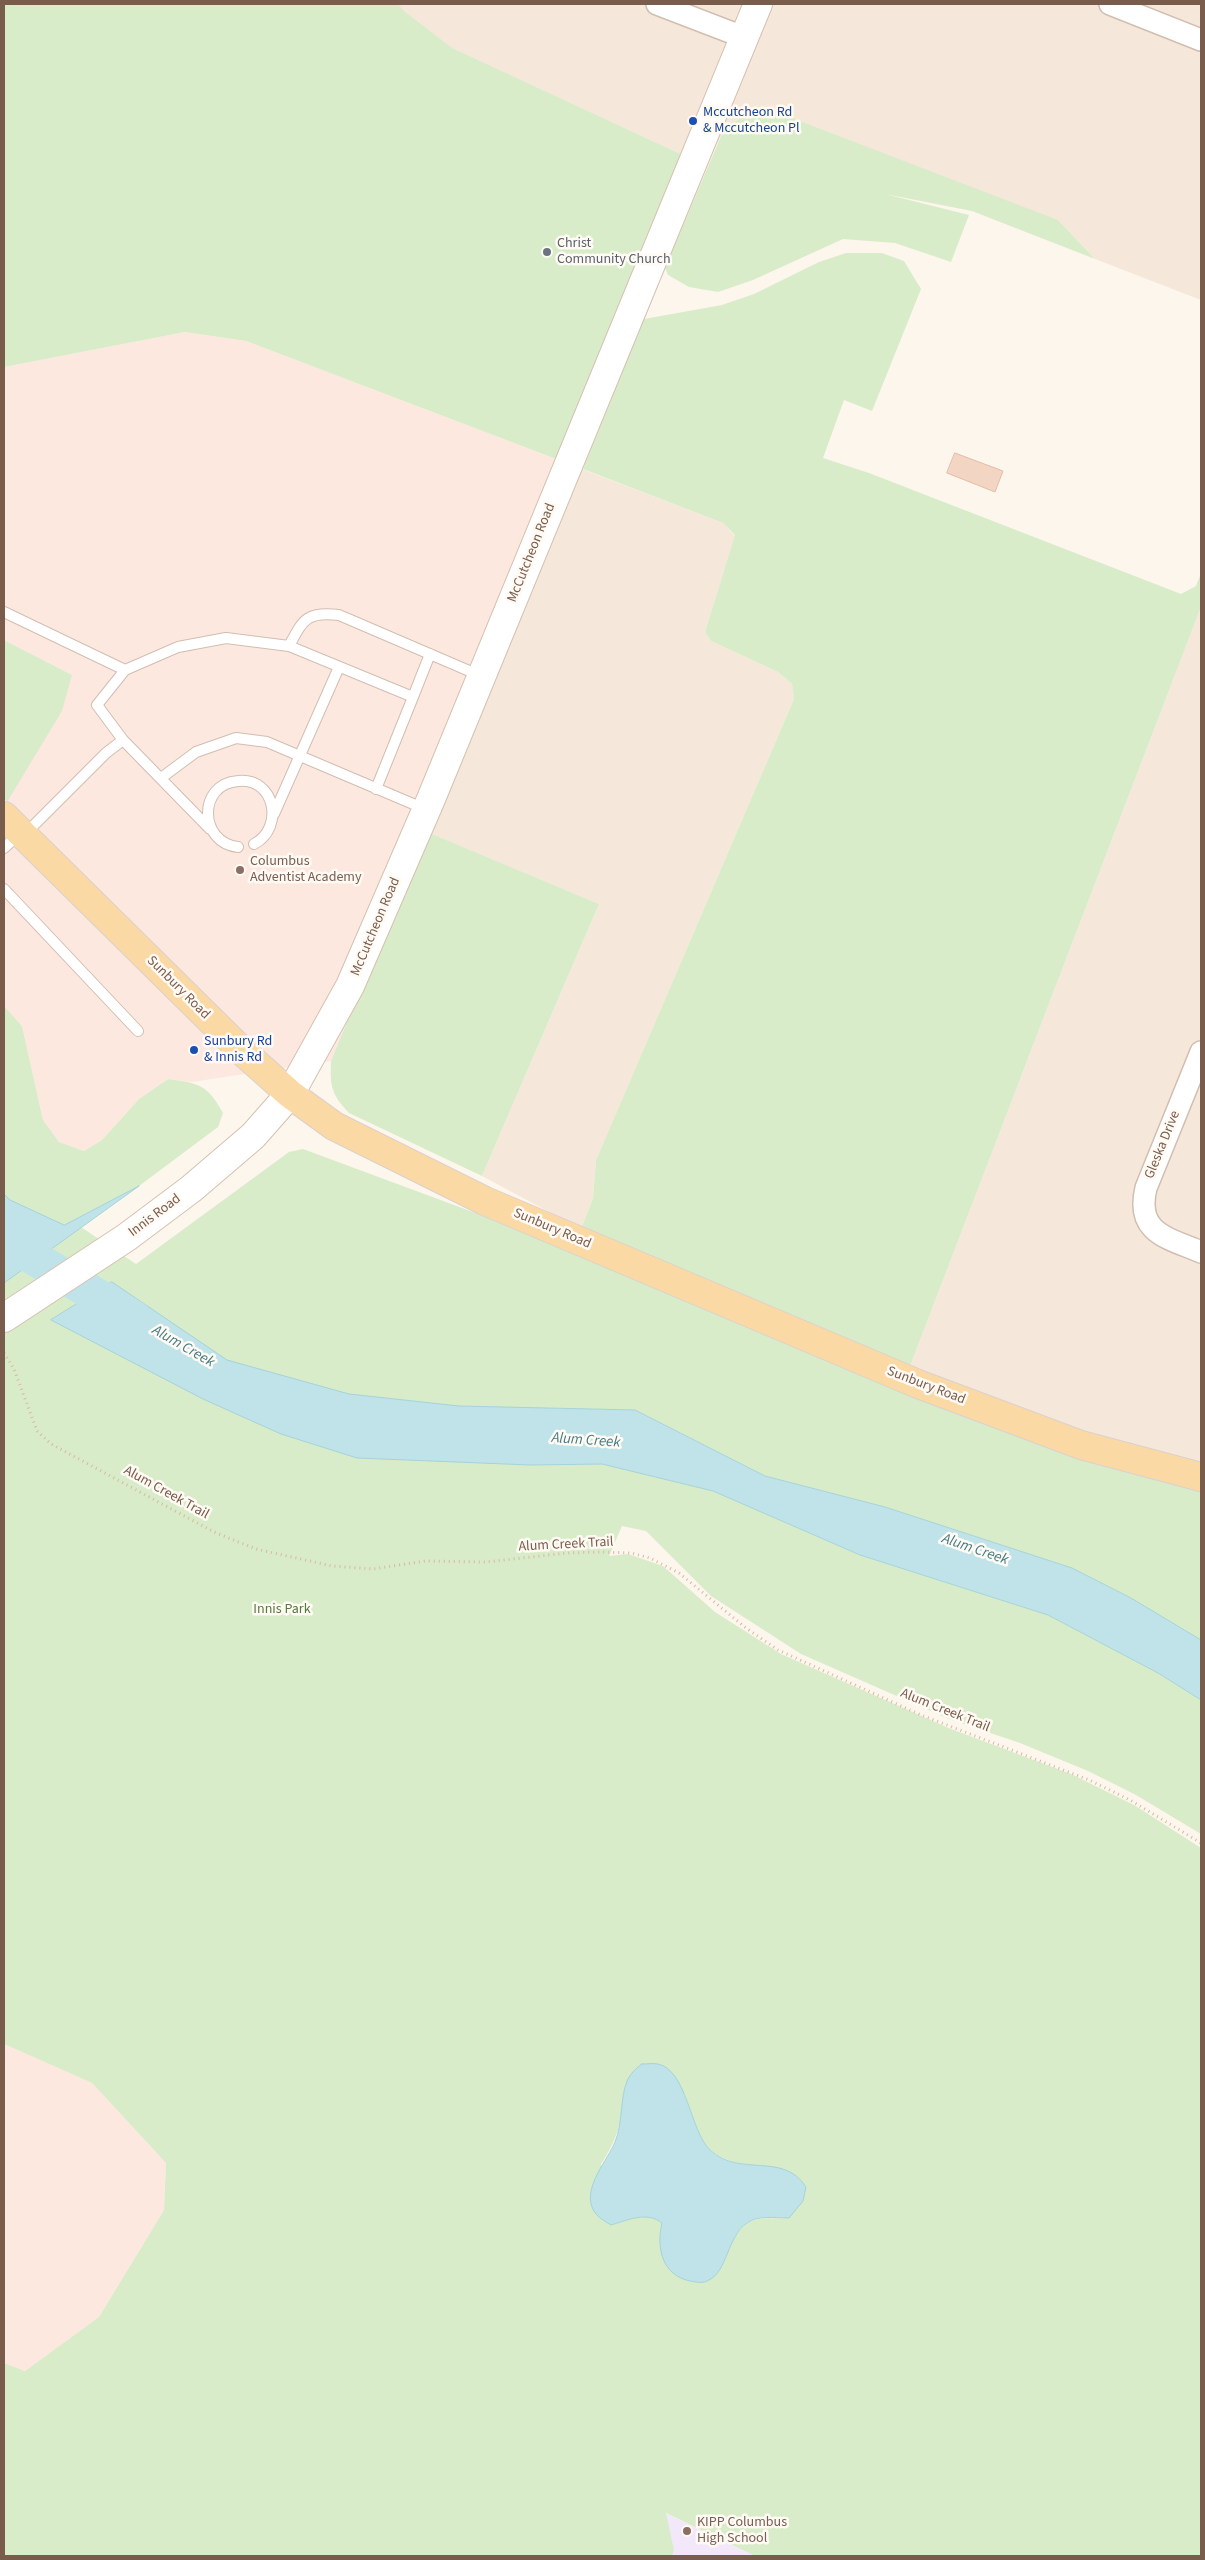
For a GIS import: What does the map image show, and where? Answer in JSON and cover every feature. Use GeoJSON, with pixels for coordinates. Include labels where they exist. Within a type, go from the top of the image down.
{"type":"FeatureCollection","features":[{"type":"Feature","properties":{"kind":"main road","name":"McCutcheon Road"},"geometry":{"type":"LineString","coordinates":[[290,1094],[350,986],[426,810],[742,37],[758,4]]}},
{"type":"Feature","properties":{"kind":"main road","name":"Sunbury Road"},"geometry":{"type":"LineString","coordinates":[[13,833],[243,1052],[290,1094],[334,1126],[485,1200],[900,1376],[1081,1445],[1201,1477]]}},
{"type":"Feature","properties":{"kind":"main road","name":"Innis Road"},"geometry":{"type":"LineString","coordinates":[[4,1318],[127,1237],[191,1189],[252,1136],[290,1094]]}},
{"type":"Feature","properties":{"kind":"street"},"geometry":{"type":"LineString","coordinates":[[657,4],[742,37]]}},
{"type":"Feature","properties":{"kind":"street"},"geometry":{"type":"LineString","coordinates":[[1110,4],[1201,40]]}},
{"type":"Feature","properties":{"kind":"street","name":"Gleska Drive"},"geometry":{"type":"LineString","coordinates":[[1201,1052],[1146,1188],[1142,1204],[1146,1219],[1154,1232],[1201,1252]]}},
{"type":"Feature","properties":{"kind":"lane"},"geometry":{"type":"LineString","coordinates":[[4,612],[125,670]]}},
{"type":"Feature","properties":{"kind":"lane"},"geometry":{"type":"LineString","coordinates":[[289,646],[303,620],[323,613],[339,615],[481,676]]}},
{"type":"Feature","properties":{"kind":"lane"},"geometry":{"type":"LineString","coordinates":[[238,847],[226,844],[210,829],[123,740],[97,705],[125,670],[178,647],[226,638],[289,646],[414,697]]}},
{"type":"Feature","properties":{"kind":"lane"},"geometry":{"type":"LineString","coordinates":[[376,789],[430,654]]}},
{"type":"Feature","properties":{"kind":"lane"},"geometry":{"type":"LineString","coordinates":[[254,844],[266,836],[339,667]]}},
{"type":"Feature","properties":{"kind":"lane"},"geometry":{"type":"LineString","coordinates":[[161,778],[196,752],[236,738],[267,742],[426,810]]}},
{"type":"Feature","properties":{"kind":"lane"},"geometry":{"type":"LineString","coordinates":[[13,833],[123,740]]}},
{"type":"Feature","properties":{"kind":"lane"},"geometry":{"type":"LineString","coordinates":[[210,829],[208,808],[211,797],[218,788],[233,782],[250,782],[260,787],[268,794],[274,815]]}},
{"type":"Feature","properties":{"kind":"lane"},"geometry":{"type":"LineString","coordinates":[[4,888],[138,1031]]}},
{"type":"Feature","properties":{"kind":"path","name":"Alum Creek Trail"},"geometry":{"type":"LineString","coordinates":[[4,1354],[14,1369],[37,1431],[51,1444],[214,1532],[256,1549],[332,1566],[373,1569],[425,1562],[486,1562],[567,1553],[631,1553],[650,1558],[679,1573],[746,1628],[778,1650],[921,1715],[1089,1780],[1130,1800],[1201,1843]]}},
{"type":"Feature","properties":{"kind":"shaded area"},"geometry":{"type":"Polygon","coordinates":[[[398,4],[1201,4],[1201,300],[1095,259],[1058,220],[721,136],[711,155],[685,156],[451,48],[403,11],[398,4]]]}},
{"type":"Feature","properties":{"kind":"shaded area"},"geometry":{"type":"Polygon","coordinates":[[[185,332],[246,341],[566,463],[425,831],[331,1061],[192,1082],[168,1079],[139,1099],[102,1140],[84,1151],[59,1142],[43,1120],[22,1026],[4,1006],[4,806],[72,675],[4,640],[4,367],[185,332]]]}},
{"type":"Feature","properties":{"kind":"shaded area"},"geometry":{"type":"Polygon","coordinates":[[[566,463],[723,523],[735,536],[705,632],[711,641],[778,672],[792,684],[794,699],[596,1160],[593,1198],[581,1229],[482,1176],[599,904],[415,827],[566,463]]]}},
{"type":"Feature","properties":{"kind":"shaded area"},"geometry":{"type":"Polygon","coordinates":[[[1201,607],[1201,1482],[901,1390],[1201,607]]]}},
{"type":"Feature","properties":{"kind":"shaded area"},"geometry":{"type":"Polygon","coordinates":[[[4,2044],[92,2083],[166,2163],[164,2210],[99,2317],[25,2371],[4,2363],[4,2044]]]}},
{"type":"Feature","properties":{"kind":"shaded area","name":"KIPP Columbus High School"},"geometry":{"type":"Polygon","coordinates":[[[665,2513],[755,2556],[672,2556],[674,2550],[665,2513]]]}},
{"type":"Feature","properties":{"kind":"green space"},"geometry":{"type":"Polygon","coordinates":[[[4,4],[398,4],[404,11],[452,48],[685,156],[556,459],[246,341],[185,332],[4,367],[4,4]]]}},
{"type":"Feature","properties":{"kind":"green space"},"geometry":{"type":"Polygon","coordinates":[[[750,109],[771,110],[1058,220],[1095,259],[972,211],[885,194],[969,215],[951,262],[895,243],[843,239],[753,280],[718,292],[689,287],[668,275],[665,268],[721,136],[750,109]]]}},
{"type":"Feature","properties":{"kind":"green space"},"geometry":{"type":"Polygon","coordinates":[[[846,253],[882,253],[904,261],[921,289],[872,411],[844,400],[823,458],[869,473],[1181,594],[1196,586],[1201,573],[1201,607],[909,1369],[581,1229],[593,1198],[596,1160],[794,699],[792,684],[778,672],[711,641],[705,632],[735,535],[723,523],[583,469],[644,319],[722,305],[754,294],[819,262],[846,253]]]}},
{"type":"Feature","properties":{"kind":"green space"},"geometry":{"type":"Polygon","coordinates":[[[4,640],[72,675],[62,711],[7,802],[4,798],[4,640]]]}},
{"type":"Feature","properties":{"kind":"green space"},"geometry":{"type":"Polygon","coordinates":[[[425,831],[599,904],[482,1176],[349,1113],[335,1095],[331,1077],[331,1061],[425,831]]]}},
{"type":"Feature","properties":{"kind":"green space","name":"Innis Park"},"geometry":{"type":"Polygon","coordinates":[[[4,1006],[22,1026],[43,1120],[59,1142],[84,1151],[102,1140],[139,1099],[168,1079],[188,1082],[202,1087],[212,1096],[223,1113],[218,1127],[139,1186],[72,1221],[136,1264],[289,1152],[303,1149],[1201,1482],[1201,1640],[1131,1598],[1072,1568],[885,1507],[765,1476],[635,1410],[514,1408],[645,1474],[713,1491],[860,1555],[1048,1615],[1158,1673],[1201,1700],[1201,1834],[1136,1795],[1088,1771],[1020,1743],[949,1719],[801,1654],[711,1596],[646,1531],[622,1526],[609,1556],[628,1554],[663,1566],[715,1612],[781,1654],[951,1729],[1071,1774],[1134,1805],[1201,1848],[1201,2556],[755,2556],[666,2513],[674,2550],[672,2556],[4,2556],[4,2363],[25,2371],[99,2317],[164,2210],[166,2163],[92,2083],[4,2044],[4,1006]],[[626,2084],[619,2126],[601,2164],[611,2225],[644,2217],[656,2219],[662,2223],[660,2234],[729,2247],[741,2229],[753,2220],[789,2218],[748,2165],[720,2156],[704,2142],[698,2133],[685,2095],[626,2084]]]}},
{"type":"Feature","properties":{"kind":"water"},"geometry":{"type":"Polygon","coordinates":[[[139,1186],[4,1283],[4,1194],[10,1200],[64,1225],[139,1186]]]}},
{"type":"Feature","properties":{"kind":"water"},"geometry":{"type":"Polygon","coordinates":[[[112,1282],[227,1360],[349,1394],[459,1406],[635,1410],[765,1476],[885,1507],[1072,1568],[1131,1598],[1201,1640],[1201,1700],[1158,1673],[1048,1615],[860,1555],[713,1491],[602,1464],[530,1465],[357,1458],[281,1434],[203,1399],[51,1320],[112,1282]]]}},
{"type":"Feature","properties":{"kind":"water"},"geometry":{"type":"Polygon","coordinates":[[[642,2064],[658,2064],[668,2069],[676,2077],[703,2141],[710,2150],[734,2163],[786,2170],[797,2176],[806,2187],[803,2201],[789,2218],[756,2219],[747,2223],[731,2244],[724,2262],[715,2276],[704,2282],[681,2278],[667,2267],[661,2251],[660,2232],[662,2223],[656,2219],[644,2217],[611,2225],[597,2215],[592,2207],[590,2199],[591,2190],[618,2135],[623,2095],[627,2081],[633,2071],[642,2064]]]}},
{"type":"Feature","properties":{"kind":"building"},"geometry":{"type":"Polygon","coordinates":[[[955,453],[1003,471],[995,492],[947,473],[955,453]]]}},
{"type":"Feature","properties":{"kind":"waterway","name":"Alum Creek"},"geometry":{"type":"LineString","coordinates":[[4,1240],[134,1318]]}},
{"type":"Feature","properties":{"kind":"place","name":"Mccutcheon Rd & Mccutcheon Pl"},"geometry":{"type":"Point","coordinates":[693,121]}},
{"type":"Feature","properties":{"kind":"place","name":"Christ Community Church"},"geometry":{"type":"Point","coordinates":[547,252]}},
{"type":"Feature","properties":{"kind":"place","name":"Columbus Adventist Academy"},"geometry":{"type":"Point","coordinates":[240,870]}},
{"type":"Feature","properties":{"kind":"place","name":"Sunbury Rd & Innis Rd"},"geometry":{"type":"Point","coordinates":[194,1050]}},
{"type":"Feature","properties":{"kind":"place","name":"KIPP Columbus High School"},"geometry":{"type":"Point","coordinates":[687,2531]}}]}
